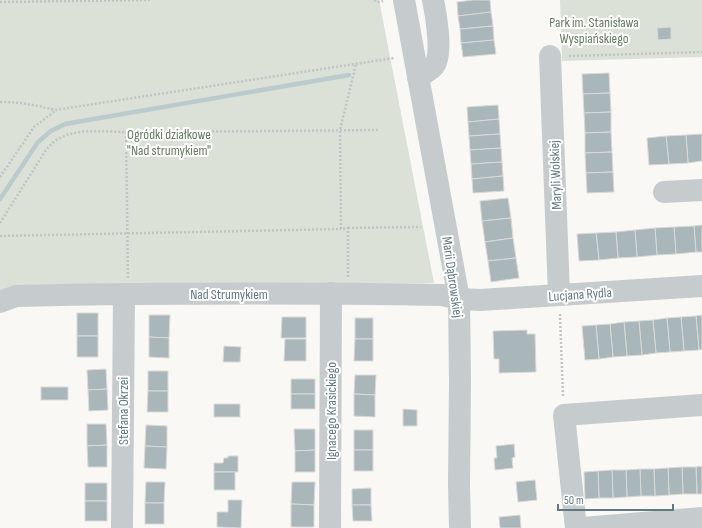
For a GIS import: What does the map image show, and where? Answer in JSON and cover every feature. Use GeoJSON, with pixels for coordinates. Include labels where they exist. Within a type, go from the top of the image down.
{"type":"FeatureCollection","features":[{"type":"Feature","properties":{"kind":"street"},"geometry":{"type":"LineString","coordinates":[[418,77],[435,65],[438,57],[437,25],[433,0]]}},
{"type":"Feature","properties":{"kind":"street","name":"Marii Dąbrowskiej"},"geometry":{"type":"LineString","coordinates":[[393,1],[418,77],[459,299],[460,528]]}},
{"type":"Feature","properties":{"kind":"street","name":"Maryli Wolskiej"},"geometry":{"type":"LineString","coordinates":[[550,56],[559,295]]}},
{"type":"Feature","properties":{"kind":"street"},"geometry":{"type":"LineString","coordinates":[[664,192],[702,190]]}},
{"type":"Feature","properties":{"kind":"street","name":"Lucjana Rydla"},"geometry":{"type":"LineString","coordinates":[[459,299],[480,300],[702,286]]}},
{"type":"Feature","properties":{"kind":"street","name":"Nad Strumykiem"},"geometry":{"type":"LineString","coordinates":[[0,302],[16,296],[126,294],[340,293],[442,296],[459,299]]}},
{"type":"Feature","properties":{"kind":"street","name":"Ignacego Krasickiego"},"geometry":{"type":"LineString","coordinates":[[330,528],[340,293]]}},
{"type":"Feature","properties":{"kind":"street","name":"Stefana Okrzei"},"geometry":{"type":"LineString","coordinates":[[122,528],[126,294]]}},
{"type":"Feature","properties":{"kind":"street"},"geometry":{"type":"LineString","coordinates":[[576,528],[564,415],[702,404]]}},
{"type":"Feature","properties":{"kind":"street"},"geometry":{"type":"LineString","coordinates":[[583,528],[702,518]]}},
{"type":"Feature","properties":{"kind":"path"},"geometry":{"type":"LineString","coordinates":[[0,2],[151,0]]}},
{"type":"Feature","properties":{"kind":"path"},"geometry":{"type":"LineString","coordinates":[[374,0],[379,2],[393,1]]}},
{"type":"Feature","properties":{"kind":"path"},"geometry":{"type":"LineString","coordinates":[[550,56],[702,52]]}},
{"type":"Feature","properties":{"kind":"path"},"geometry":{"type":"LineString","coordinates":[[0,102],[28,103],[55,110],[394,58]]}},
{"type":"Feature","properties":{"kind":"path"},"geometry":{"type":"LineString","coordinates":[[341,229],[340,130],[356,64]]}},
{"type":"Feature","properties":{"kind":"path"},"geometry":{"type":"LineString","coordinates":[[0,177],[34,127],[55,110]]}},
{"type":"Feature","properties":{"kind":"path"},"geometry":{"type":"LineString","coordinates":[[0,223],[46,150],[60,138],[75,133],[378,130]]}},
{"type":"Feature","properties":{"kind":"path"},"geometry":{"type":"LineString","coordinates":[[126,132],[126,294]]}},
{"type":"Feature","properties":{"kind":"path"},"geometry":{"type":"LineString","coordinates":[[0,236],[421,227]]}},
{"type":"Feature","properties":{"kind":"path"},"geometry":{"type":"LineString","coordinates":[[340,293],[348,228]]}},
{"type":"Feature","properties":{"kind":"path"},"geometry":{"type":"LineString","coordinates":[[559,295],[564,415]]}},
{"type":"Feature","properties":{"kind":"green space","name":"Ogródki działkowe \"Nad strumykiem\""},"geometry":{"type":"Polygon","coordinates":[[[0,0],[379,0],[434,283],[18,286],[0,294],[0,0]]]}},
{"type":"Feature","properties":{"kind":"green space","name":"Park im. Stanisława Wyspiańskiego"},"geometry":{"type":"Polygon","coordinates":[[[560,0],[702,0],[702,57],[562,61],[560,0]]]}},
{"type":"Feature","properties":{"kind":"building"},"geometry":{"type":"Polygon","coordinates":[[[490,0],[491,12],[458,16],[457,2],[490,0]]]}},
{"type":"Feature","properties":{"kind":"building"},"geometry":{"type":"Polygon","coordinates":[[[491,12],[493,26],[460,29],[458,16],[491,12]]]}},
{"type":"Feature","properties":{"kind":"building"},"geometry":{"type":"Polygon","coordinates":[[[493,26],[494,40],[461,43],[460,29],[493,26]]]}},
{"type":"Feature","properties":{"kind":"building"},"geometry":{"type":"Polygon","coordinates":[[[671,27],[671,39],[658,40],[657,28],[671,27]]]}},
{"type":"Feature","properties":{"kind":"building"},"geometry":{"type":"Polygon","coordinates":[[[494,40],[496,54],[463,57],[461,43],[494,40]]]}},
{"type":"Feature","properties":{"kind":"building"},"geometry":{"type":"Polygon","coordinates":[[[609,73],[610,93],[583,94],[582,74],[609,73]]]}},
{"type":"Feature","properties":{"kind":"building"},"geometry":{"type":"Polygon","coordinates":[[[610,93],[611,112],[584,113],[583,94],[610,93]]]}},
{"type":"Feature","properties":{"kind":"building"},"geometry":{"type":"Polygon","coordinates":[[[498,105],[499,119],[468,122],[467,107],[498,105]]]}},
{"type":"Feature","properties":{"kind":"building"},"geometry":{"type":"Polygon","coordinates":[[[611,112],[611,132],[585,133],[584,113],[611,112]]]}},
{"type":"Feature","properties":{"kind":"building"},"geometry":{"type":"Polygon","coordinates":[[[499,119],[500,134],[469,136],[468,122],[499,119]]]}},
{"type":"Feature","properties":{"kind":"building"},"geometry":{"type":"Polygon","coordinates":[[[611,132],[612,152],[585,153],[585,133],[611,132]]]}},
{"type":"Feature","properties":{"kind":"building"},"geometry":{"type":"Polygon","coordinates":[[[500,134],[501,148],[470,150],[469,136],[500,134]]]}},
{"type":"Feature","properties":{"kind":"building"},"geometry":{"type":"Polygon","coordinates":[[[702,134],[702,161],[688,163],[686,135],[702,134]]]}},
{"type":"Feature","properties":{"kind":"building"},"geometry":{"type":"Polygon","coordinates":[[[686,135],[688,163],[669,164],[666,136],[686,135]]]}},
{"type":"Feature","properties":{"kind":"building"},"geometry":{"type":"Polygon","coordinates":[[[666,136],[669,164],[649,165],[647,138],[666,136]]]}},
{"type":"Feature","properties":{"kind":"building"},"geometry":{"type":"Polygon","coordinates":[[[501,148],[502,162],[471,164],[470,150],[501,148]]]}},
{"type":"Feature","properties":{"kind":"building"},"geometry":{"type":"Polygon","coordinates":[[[612,152],[613,172],[586,173],[585,153],[612,152]]]}},
{"type":"Feature","properties":{"kind":"building"},"geometry":{"type":"Polygon","coordinates":[[[502,162],[503,176],[472,179],[471,164],[502,162]]]}},
{"type":"Feature","properties":{"kind":"building"},"geometry":{"type":"Polygon","coordinates":[[[613,172],[614,192],[587,193],[586,173],[613,172]]]}},
{"type":"Feature","properties":{"kind":"building"},"geometry":{"type":"Polygon","coordinates":[[[503,176],[504,191],[473,193],[472,179],[503,176]]]}},
{"type":"Feature","properties":{"kind":"building"},"geometry":{"type":"Polygon","coordinates":[[[508,198],[511,218],[482,221],[480,201],[508,198]]]}},
{"type":"Feature","properties":{"kind":"building"},"geometry":{"type":"Polygon","coordinates":[[[511,218],[513,238],[485,242],[482,221],[511,218]]]}},
{"type":"Feature","properties":{"kind":"building"},"geometry":{"type":"Polygon","coordinates":[[[702,225],[702,252],[696,252],[694,226],[702,225]]]}},
{"type":"Feature","properties":{"kind":"building"},"geometry":{"type":"Polygon","coordinates":[[[694,226],[696,252],[676,254],[674,227],[694,226]]]}},
{"type":"Feature","properties":{"kind":"building"},"geometry":{"type":"Polygon","coordinates":[[[674,227],[676,254],[657,255],[655,228],[674,227]]]}},
{"type":"Feature","properties":{"kind":"building"},"geometry":{"type":"Polygon","coordinates":[[[655,228],[657,255],[637,257],[635,230],[655,228]]]}},
{"type":"Feature","properties":{"kind":"building"},"geometry":{"type":"Polygon","coordinates":[[[635,230],[637,257],[618,258],[616,232],[635,230]]]}},
{"type":"Feature","properties":{"kind":"building"},"geometry":{"type":"Polygon","coordinates":[[[616,232],[618,258],[599,260],[596,233],[616,232]]]}},
{"type":"Feature","properties":{"kind":"building"},"geometry":{"type":"Polygon","coordinates":[[[596,233],[599,260],[579,261],[577,234],[596,233]]]}},
{"type":"Feature","properties":{"kind":"building"},"geometry":{"type":"Polygon","coordinates":[[[513,238],[516,258],[488,261],[485,242],[513,238]]]}},
{"type":"Feature","properties":{"kind":"building"},"geometry":{"type":"Polygon","coordinates":[[[516,258],[519,278],[491,282],[488,261],[516,258]]]}},
{"type":"Feature","properties":{"kind":"building"},"geometry":{"type":"Polygon","coordinates":[[[77,313],[98,313],[98,336],[77,336],[77,313]]]}},
{"type":"Feature","properties":{"kind":"building"},"geometry":{"type":"Polygon","coordinates":[[[149,315],[170,315],[169,338],[149,337],[149,315]]]}},
{"type":"Feature","properties":{"kind":"building"},"geometry":{"type":"Polygon","coordinates":[[[702,315],[702,349],[699,350],[696,316],[702,315]]]}},
{"type":"Feature","properties":{"kind":"building"},"geometry":{"type":"Polygon","coordinates":[[[696,316],[699,350],[684,351],[681,317],[696,316]]]}},
{"type":"Feature","properties":{"kind":"building"},"geometry":{"type":"Polygon","coordinates":[[[282,317],[306,317],[306,338],[281,338],[282,317]]]}},
{"type":"Feature","properties":{"kind":"building"},"geometry":{"type":"Polygon","coordinates":[[[681,317],[684,351],[670,352],[667,318],[681,317]]]}},
{"type":"Feature","properties":{"kind":"building"},"geometry":{"type":"Polygon","coordinates":[[[355,318],[373,318],[373,339],[355,339],[355,318]]]}},
{"type":"Feature","properties":{"kind":"building"},"geometry":{"type":"Polygon","coordinates":[[[667,318],[670,352],[656,353],[653,320],[667,318]]]}},
{"type":"Feature","properties":{"kind":"building"},"geometry":{"type":"Polygon","coordinates":[[[653,320],[656,353],[642,355],[639,321],[653,320]]]}},
{"type":"Feature","properties":{"kind":"building"},"geometry":{"type":"Polygon","coordinates":[[[639,321],[642,355],[627,356],[624,322],[639,321]]]}},
{"type":"Feature","properties":{"kind":"building"},"geometry":{"type":"Polygon","coordinates":[[[624,322],[627,356],[613,357],[610,324],[624,322]]]}},
{"type":"Feature","properties":{"kind":"building"},"geometry":{"type":"Polygon","coordinates":[[[610,324],[613,357],[599,359],[596,325],[610,324]]]}},
{"type":"Feature","properties":{"kind":"building"},"geometry":{"type":"Polygon","coordinates":[[[596,325],[599,359],[585,360],[582,326],[596,325]]]}},
{"type":"Feature","properties":{"kind":"building"},"geometry":{"type":"Polygon","coordinates":[[[527,330],[527,334],[535,334],[536,372],[499,373],[499,359],[494,359],[493,331],[527,330]]]}},
{"type":"Feature","properties":{"kind":"building"},"geometry":{"type":"Polygon","coordinates":[[[77,336],[98,336],[98,357],[77,357],[77,336]]]}},
{"type":"Feature","properties":{"kind":"building"},"geometry":{"type":"Polygon","coordinates":[[[149,337],[169,338],[169,358],[149,357],[149,337]]]}},
{"type":"Feature","properties":{"kind":"building"},"geometry":{"type":"Polygon","coordinates":[[[285,339],[306,339],[306,361],[284,361],[285,339]]]}},
{"type":"Feature","properties":{"kind":"building"},"geometry":{"type":"Polygon","coordinates":[[[355,339],[373,339],[373,361],[354,361],[355,339]]]}},
{"type":"Feature","properties":{"kind":"building"},"geometry":{"type":"Polygon","coordinates":[[[224,346],[241,347],[240,362],[223,362],[224,346]]]}},
{"type":"Feature","properties":{"kind":"building"},"geometry":{"type":"Polygon","coordinates":[[[106,369],[107,389],[88,390],[87,370],[106,369]]]}},
{"type":"Feature","properties":{"kind":"building"},"geometry":{"type":"Polygon","coordinates":[[[148,371],[168,371],[168,391],[148,391],[148,371]]]}},
{"type":"Feature","properties":{"kind":"building"},"geometry":{"type":"Polygon","coordinates":[[[355,375],[376,375],[375,395],[354,394],[355,375]]]}},
{"type":"Feature","properties":{"kind":"building"},"geometry":{"type":"Polygon","coordinates":[[[291,379],[315,379],[315,394],[291,394],[291,379]]]}},
{"type":"Feature","properties":{"kind":"building"},"geometry":{"type":"Polygon","coordinates":[[[41,387],[68,387],[68,400],[41,400],[41,387]]]}},
{"type":"Feature","properties":{"kind":"building"},"geometry":{"type":"Polygon","coordinates":[[[107,389],[108,410],[89,411],[88,390],[107,389]]]}},
{"type":"Feature","properties":{"kind":"building"},"geometry":{"type":"Polygon","coordinates":[[[148,391],[168,391],[168,412],[147,412],[148,391]]]}},
{"type":"Feature","properties":{"kind":"building"},"geometry":{"type":"Polygon","coordinates":[[[291,394],[315,394],[315,409],[291,409],[291,394]]]}},
{"type":"Feature","properties":{"kind":"building"},"geometry":{"type":"Polygon","coordinates":[[[354,394],[375,395],[375,417],[354,416],[354,394]]]}},
{"type":"Feature","properties":{"kind":"building"},"geometry":{"type":"Polygon","coordinates":[[[214,404],[240,404],[240,417],[214,417],[214,404]]]}},
{"type":"Feature","properties":{"kind":"building"},"geometry":{"type":"Polygon","coordinates":[[[403,409],[417,410],[417,426],[403,426],[403,409]]]}},
{"type":"Feature","properties":{"kind":"building"},"geometry":{"type":"Polygon","coordinates":[[[87,424],[106,424],[107,445],[87,446],[87,424]]]}},
{"type":"Feature","properties":{"kind":"building"},"geometry":{"type":"Polygon","coordinates":[[[146,425],[167,426],[167,447],[145,446],[146,425]]]}},
{"type":"Feature","properties":{"kind":"building"},"geometry":{"type":"Polygon","coordinates":[[[294,429],[315,429],[315,450],[295,451],[294,429]]]}},
{"type":"Feature","properties":{"kind":"building"},"geometry":{"type":"Polygon","coordinates":[[[354,430],[373,430],[373,450],[354,450],[354,430]]]}},
{"type":"Feature","properties":{"kind":"building"},"geometry":{"type":"Polygon","coordinates":[[[514,444],[515,457],[512,458],[513,468],[495,470],[494,458],[497,458],[496,446],[514,444]]]}},
{"type":"Feature","properties":{"kind":"building"},"geometry":{"type":"Polygon","coordinates":[[[107,445],[107,467],[88,467],[87,446],[107,445]]]}},
{"type":"Feature","properties":{"kind":"building"},"geometry":{"type":"Polygon","coordinates":[[[145,446],[167,447],[166,469],[144,468],[145,446]]]}},
{"type":"Feature","properties":{"kind":"building"},"geometry":{"type":"Polygon","coordinates":[[[315,450],[315,472],[295,472],[295,451],[315,450]]]}},
{"type":"Feature","properties":{"kind":"building"},"geometry":{"type":"Polygon","coordinates":[[[354,450],[373,450],[373,471],[354,471],[354,450]]]}},
{"type":"Feature","properties":{"kind":"building"},"geometry":{"type":"Polygon","coordinates":[[[228,456],[238,456],[238,472],[214,472],[214,463],[223,463],[224,458],[228,458],[228,456]]]}},
{"type":"Feature","properties":{"kind":"building"},"geometry":{"type":"Polygon","coordinates":[[[702,466],[702,494],[697,494],[696,467],[702,466]]]}},
{"type":"Feature","properties":{"kind":"building"},"geometry":{"type":"Polygon","coordinates":[[[682,467],[696,467],[697,494],[683,494],[682,467]]]}},
{"type":"Feature","properties":{"kind":"building"},"geometry":{"type":"Polygon","coordinates":[[[682,467],[683,494],[669,495],[668,468],[682,467]]]}},
{"type":"Feature","properties":{"kind":"building"},"geometry":{"type":"Polygon","coordinates":[[[668,468],[669,495],[655,496],[654,469],[668,468]]]}},
{"type":"Feature","properties":{"kind":"building"},"geometry":{"type":"Polygon","coordinates":[[[640,469],[654,469],[655,496],[641,496],[640,469]]]}},
{"type":"Feature","properties":{"kind":"building"},"geometry":{"type":"Polygon","coordinates":[[[640,469],[641,496],[627,497],[626,470],[640,469]]]}},
{"type":"Feature","properties":{"kind":"building"},"geometry":{"type":"Polygon","coordinates":[[[612,470],[626,470],[627,497],[613,498],[612,470]]]}},
{"type":"Feature","properties":{"kind":"building"},"geometry":{"type":"Polygon","coordinates":[[[612,470],[613,498],[599,498],[598,471],[612,470]]]}},
{"type":"Feature","properties":{"kind":"building"},"geometry":{"type":"Polygon","coordinates":[[[598,471],[599,498],[585,499],[584,472],[598,471]]]}},
{"type":"Feature","properties":{"kind":"building"},"geometry":{"type":"Polygon","coordinates":[[[214,472],[235,472],[235,490],[214,490],[214,472]]]}},
{"type":"Feature","properties":{"kind":"building"},"geometry":{"type":"Polygon","coordinates":[[[535,480],[537,500],[518,502],[516,482],[535,480]]]}},
{"type":"Feature","properties":{"kind":"building"},"geometry":{"type":"Polygon","coordinates":[[[146,482],[165,482],[164,503],[145,503],[146,482]]]}},
{"type":"Feature","properties":{"kind":"building"},"geometry":{"type":"Polygon","coordinates":[[[292,482],[315,482],[314,505],[291,504],[292,482]]]}},
{"type":"Feature","properties":{"kind":"building"},"geometry":{"type":"Polygon","coordinates":[[[85,483],[107,483],[107,501],[85,501],[85,483]]]}},
{"type":"Feature","properties":{"kind":"building"},"geometry":{"type":"Polygon","coordinates":[[[371,488],[371,505],[352,505],[352,489],[371,488]]]}},
{"type":"Feature","properties":{"kind":"building"},"geometry":{"type":"Polygon","coordinates":[[[228,500],[242,500],[241,528],[217,527],[217,512],[228,512],[228,500]]]}},
{"type":"Feature","properties":{"kind":"building"},"geometry":{"type":"Polygon","coordinates":[[[85,501],[107,501],[107,521],[85,521],[85,501]]]}},
{"type":"Feature","properties":{"kind":"building"},"geometry":{"type":"Polygon","coordinates":[[[145,503],[164,503],[164,524],[145,524],[145,503]]]}},
{"type":"Feature","properties":{"kind":"building"},"geometry":{"type":"Polygon","coordinates":[[[291,504],[314,505],[314,527],[291,527],[291,504]]]}},
{"type":"Feature","properties":{"kind":"building"},"geometry":{"type":"Polygon","coordinates":[[[352,505],[371,505],[372,521],[353,521],[352,505]]]}},
{"type":"Feature","properties":{"kind":"building"},"geometry":{"type":"Polygon","coordinates":[[[520,515],[521,528],[500,528],[499,517],[520,515]]]}},
{"type":"Feature","properties":{"kind":"waterway"},"geometry":{"type":"LineString","coordinates":[[0,199],[38,142],[51,131],[65,124],[349,75]]}}]}
